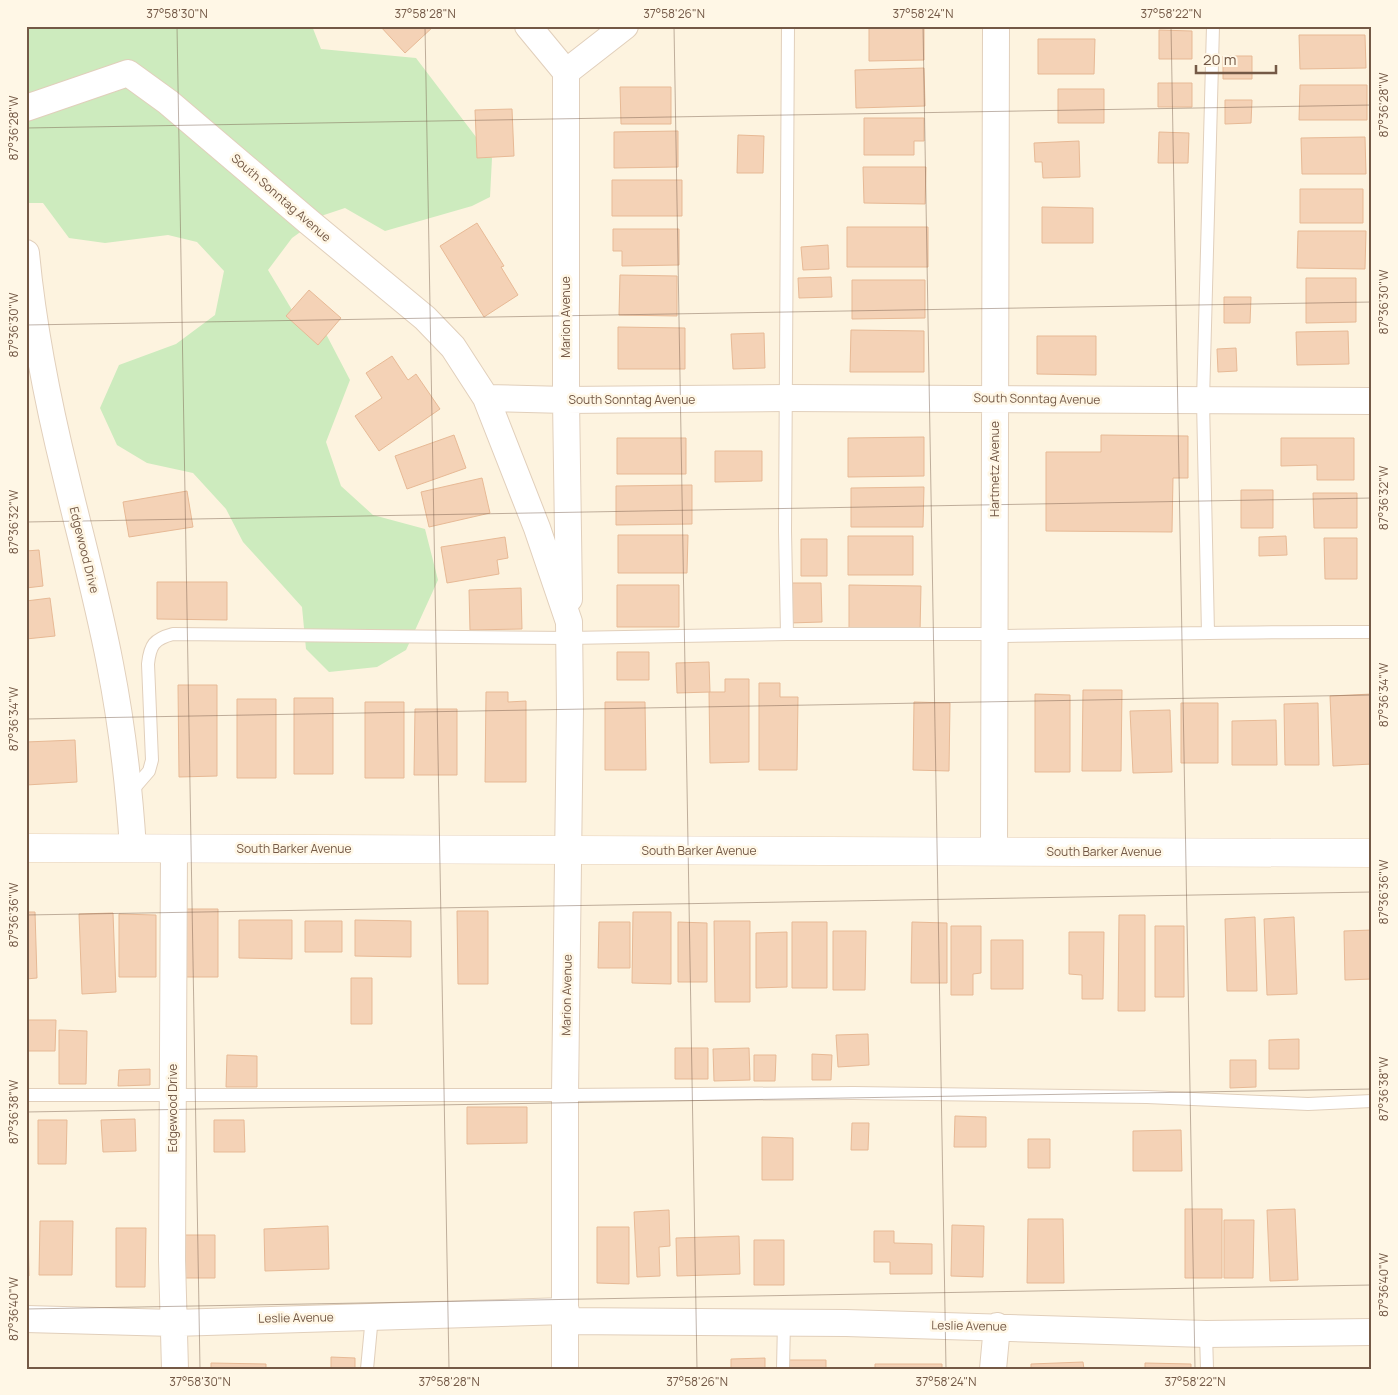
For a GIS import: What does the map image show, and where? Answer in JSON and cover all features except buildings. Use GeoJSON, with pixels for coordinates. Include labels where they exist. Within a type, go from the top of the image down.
{"type":"FeatureCollection","features":[{"type":"Feature","properties":{"kind":"main road","name":"South Barker Avenue"},"geometry":{"type":"LineString","coordinates":[[26,848],[1372,853]]}},
{"type":"Feature","properties":{"kind":"street"},"geometry":{"type":"LineString","coordinates":[[528,26],[566,72],[625,26]]}},
{"type":"Feature","properties":{"kind":"street","name":"Hartmetz Avenue"},"geometry":{"type":"LineString","coordinates":[[994,852],[996,26]]}},
{"type":"Feature","properties":{"kind":"street","name":"Marion Avenue"},"geometry":{"type":"LineString","coordinates":[[565,1369],[565,1095],[569,850],[566,72]]}},
{"type":"Feature","properties":{"kind":"street","name":"South Sonntag Avenue"},"geometry":{"type":"LineString","coordinates":[[27,108],[128,73],[175,108],[425,318],[453,347],[486,398],[566,400],[787,398],[1372,401]]}},
{"type":"Feature","properties":{"kind":"street","name":"Edgewood Drive"},"geometry":{"type":"LineString","coordinates":[[26,253],[30,289],[48,395],[110,663],[120,718],[129,795],[132,848]]}},
{"type":"Feature","properties":{"kind":"street","name":"Marion Avenue"},"geometry":{"type":"LineString","coordinates":[[486,398],[537,528],[569,630]]}},
{"type":"Feature","properties":{"kind":"street","name":"Edgewood Drive"},"geometry":{"type":"LineString","coordinates":[[174,848],[172,1260],[175,1369]]}},
{"type":"Feature","properties":{"kind":"street","name":"Leslie Avenue"},"geometry":{"type":"LineString","coordinates":[[26,1319],[174,1323],[372,1316],[566,1316],[997,1326],[1206,1334],[1372,1332]]}},
{"type":"Feature","properties":{"kind":"street"},"geometry":{"type":"LineString","coordinates":[[993,1369],[997,1326]]}},
{"type":"Feature","properties":{"kind":"lane"},"geometry":{"type":"LineString","coordinates":[[787,634],[785,531],[788,26]]}},
{"type":"Feature","properties":{"kind":"lane"},"geometry":{"type":"LineString","coordinates":[[1208,633],[1203,401],[1212,26]]}},
{"type":"Feature","properties":{"kind":"lane"},"geometry":{"type":"LineString","coordinates":[[129,795],[149,771],[152,760],[149,652],[155,642],[162,637],[173,634],[569,630],[994,635],[1293,631],[1372,632]]}},
{"type":"Feature","properties":{"kind":"lane"},"geometry":{"type":"LineString","coordinates":[[26,1095],[853,1093],[1147,1097],[1308,1104],[1372,1101]]}},
{"type":"Feature","properties":{"kind":"lane"},"geometry":{"type":"LineString","coordinates":[[367,1369],[372,1316]]}},
{"type":"Feature","properties":{"kind":"lane"},"geometry":{"type":"LineString","coordinates":[[783,1369],[784,1322]]}},
{"type":"Feature","properties":{"kind":"lane"},"geometry":{"type":"LineString","coordinates":[[1206,1334],[1207,1369]]}},
{"type":"Feature","properties":{"kind":"green space"},"geometry":{"type":"Polygon","coordinates":[[[26,26],[312,26],[321,49],[416,58],[492,158],[490,197],[472,206],[385,231],[345,208],[324,215],[292,238],[268,270],[292,310],[326,334],[350,380],[326,442],[341,486],[373,515],[425,529],[438,580],[406,650],[377,667],[329,672],[306,649],[302,607],[243,542],[226,509],[193,473],[147,463],[117,445],[100,408],[119,365],[176,344],[215,315],[224,271],[197,242],[168,235],[105,243],[69,238],[43,203],[26,203],[26,26]]]}}]}
